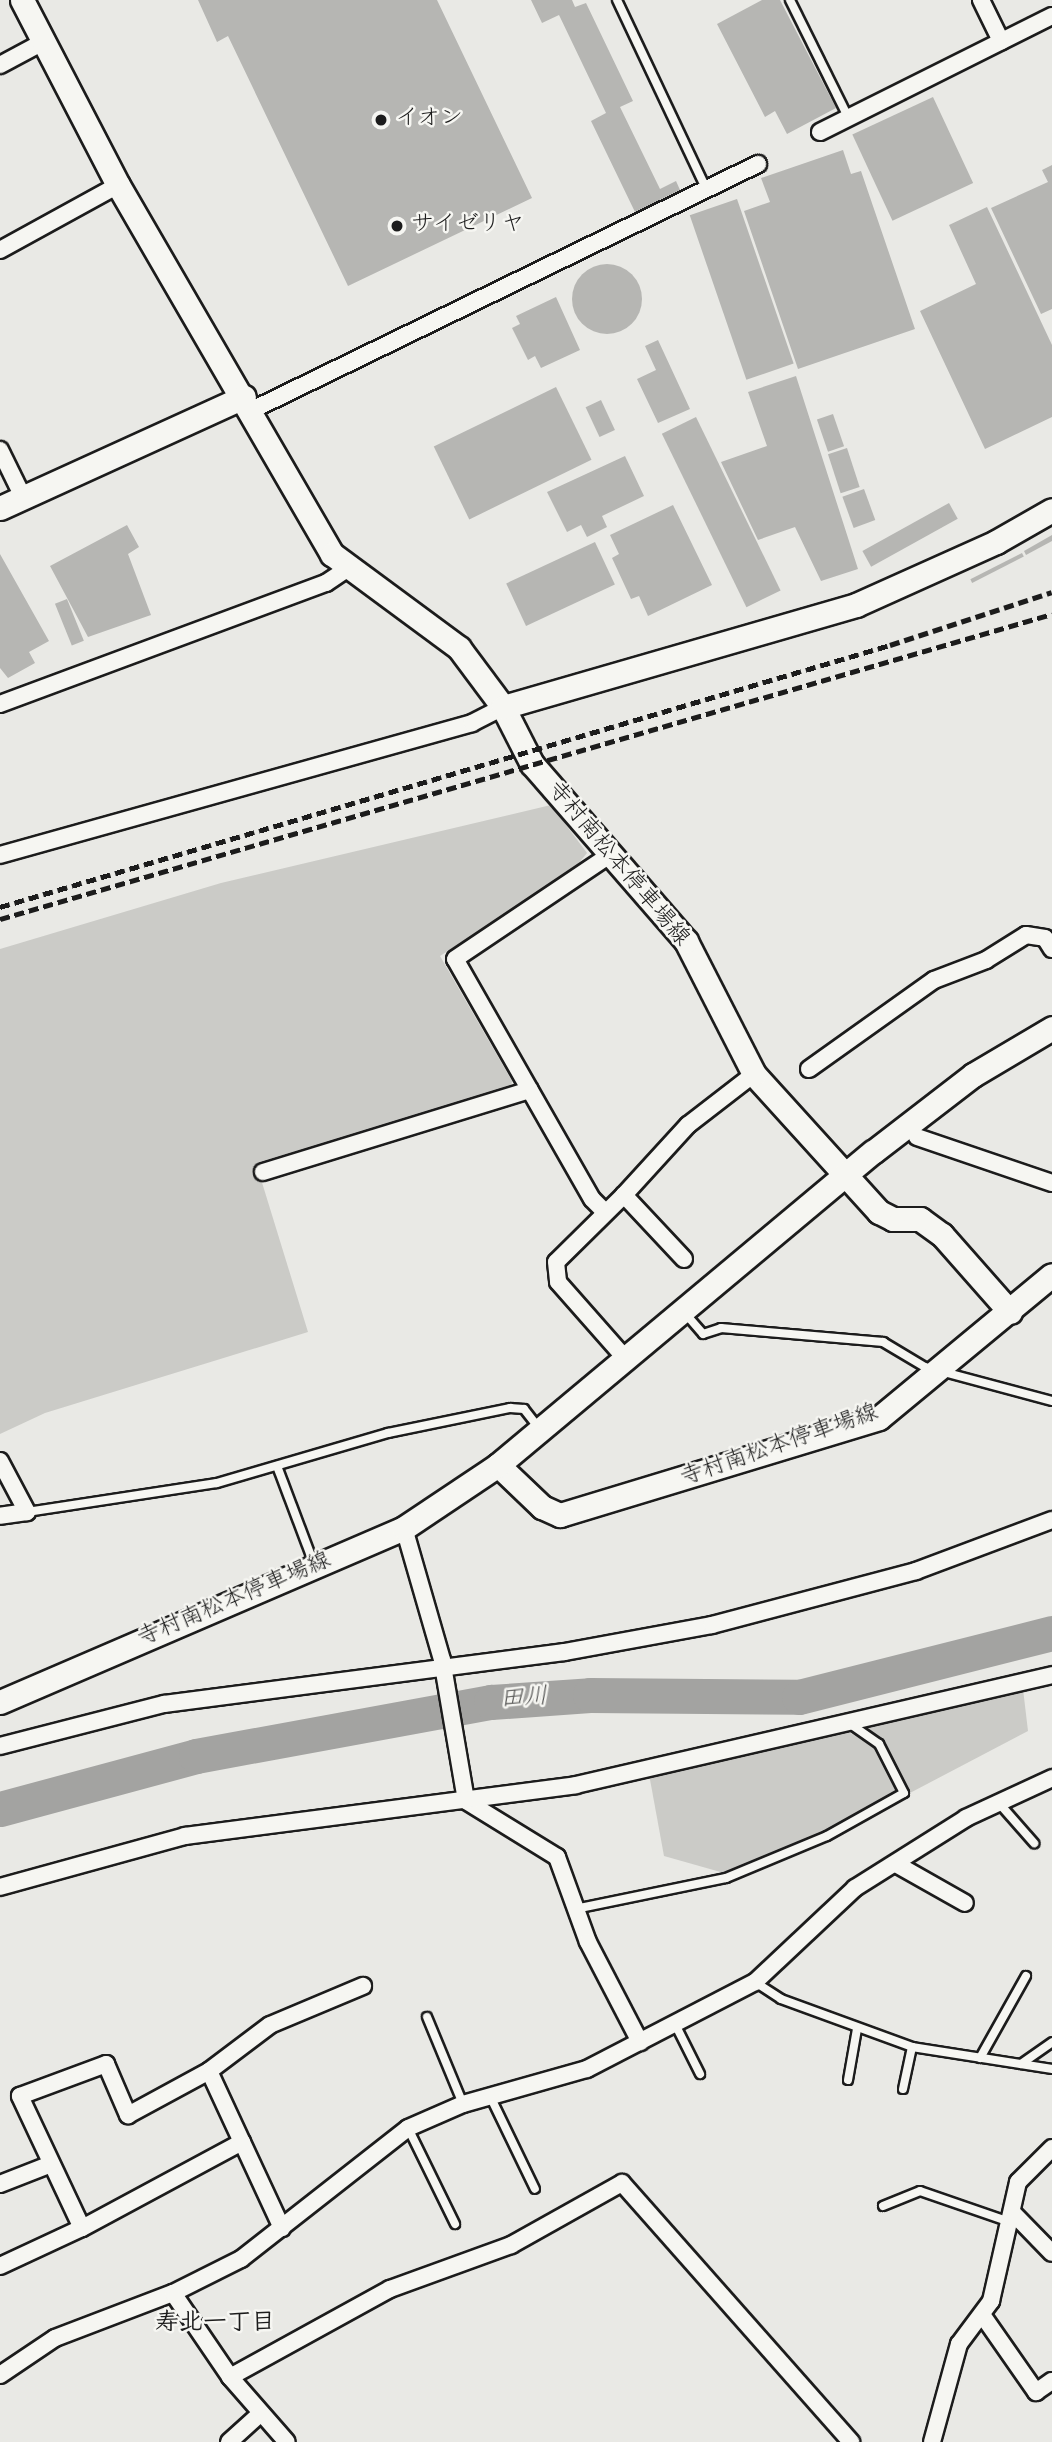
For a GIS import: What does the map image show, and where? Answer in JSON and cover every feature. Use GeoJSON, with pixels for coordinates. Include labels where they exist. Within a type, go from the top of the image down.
{"type":"FeatureCollection","features":[{"type":"Feature","properties":{"kind":"main road","name":"寺村南松本停車場線"},"geometry":{"type":"LineString","coordinates":[[0,1702],[404,1528],[498,1465],[542,1507],[560,1515],[581,1511],[879,1418],[940,1372],[1010,1312],[942,1235],[920,1219],[893,1219],[879,1212],[754,1074],[685,941],[532,764],[503,708],[459,648],[347,569],[301,504],[247,404],[118,185],[22,0]]}},
{"type":"Feature","properties":{"kind":"main road"},"geometry":{"type":"LineString","coordinates":[[0,508],[247,404]]}},
{"type":"Feature","properties":{"kind":"main road"},"geometry":{"type":"LineString","coordinates":[[503,708],[856,605],[986,547],[1052,510]]}},
{"type":"Feature","properties":{"kind":"main road"},"geometry":{"type":"LineString","coordinates":[[498,1465],[845,1173],[973,1075],[1052,1028]]}},
{"type":"Feature","properties":{"kind":"main road"},"geometry":{"type":"LineString","coordinates":[[1010,1312],[1052,1275]]}},
{"type":"Feature","properties":{"kind":"street"},"geometry":{"type":"LineString","coordinates":[[981,0],[1001,40]]}},
{"type":"Feature","properties":{"kind":"street"},"geometry":{"type":"LineString","coordinates":[[820,132],[1052,16]]}},
{"type":"Feature","properties":{"kind":"street"},"geometry":{"type":"LineString","coordinates":[[0,65],[43,42]]}},
{"type":"Feature","properties":{"kind":"street"},"geometry":{"type":"LineString","coordinates":[[247,404],[758,164]]}},
{"type":"Feature","properties":{"kind":"street"},"geometry":{"type":"LineString","coordinates":[[0,250],[118,185]]}},
{"type":"Feature","properties":{"kind":"street"},"geometry":{"type":"LineString","coordinates":[[0,450],[23,498]]}},
{"type":"Feature","properties":{"kind":"street"},"geometry":{"type":"LineString","coordinates":[[0,704],[326,583],[347,569]]}},
{"type":"Feature","properties":{"kind":"street"},"geometry":{"type":"LineString","coordinates":[[0,855],[472,723],[503,708]]}},
{"type":"Feature","properties":{"kind":"street"},"geometry":{"type":"LineString","coordinates":[[605,1212],[530,1090],[456,959],[610,855]]}},
{"type":"Feature","properties":{"kind":"street"},"geometry":{"type":"LineString","coordinates":[[808,1069],[934,979],[986,960],[1026,936],[1045,938],[1052,949]]}},
{"type":"Feature","properties":{"kind":"street"},"geometry":{"type":"LineString","coordinates":[[625,1358],[558,1282],[556,1262],[624,1195],[688,1125],[754,1074]]}},
{"type":"Feature","properties":{"kind":"street"},"geometry":{"type":"LineString","coordinates":[[263,1172],[530,1090]]}},
{"type":"Feature","properties":{"kind":"street"},"geometry":{"type":"LineString","coordinates":[[917,1137],[1052,1182]]}},
{"type":"Feature","properties":{"kind":"street"},"geometry":{"type":"LineString","coordinates":[[624,1195],[684,1259]]}},
{"type":"Feature","properties":{"kind":"street"},"geometry":{"type":"LineString","coordinates":[[0,1461],[27,1512],[0,1516]]}},
{"type":"Feature","properties":{"kind":"street"},"geometry":{"type":"LineString","coordinates":[[0,1746],[164,1704],[443,1672],[712,1625],[916,1571],[1052,1520]]}},
{"type":"Feature","properties":{"kind":"street"},"geometry":{"type":"LineString","coordinates":[[404,1528],[443,1672],[465,1799],[557,1857],[575,1909],[640,2042]]}},
{"type":"Feature","properties":{"kind":"street"},"geometry":{"type":"LineString","coordinates":[[0,1887],[185,1836],[588,1782],[1052,1675]]}},
{"type":"Feature","properties":{"kind":"street"},"geometry":{"type":"LineString","coordinates":[[0,2375],[55,2338],[173,2293],[241,2259],[408,2128],[463,2104],[587,2068],[755,1982],[855,1888],[998,1802],[1052,1778]]}},
{"type":"Feature","properties":{"kind":"street"},"geometry":{"type":"LineString","coordinates":[[897,1864],[965,1903]]}},
{"type":"Feature","properties":{"kind":"street"},"geometry":{"type":"LineString","coordinates":[[82,2228],[20,2095],[106,2064],[128,2115],[209,2071],[270,2025],[363,1986]]}},
{"type":"Feature","properties":{"kind":"street"},"geometry":{"type":"LineString","coordinates":[[209,2071],[282,2228]]}},
{"type":"Feature","properties":{"kind":"street"},"geometry":{"type":"LineString","coordinates":[[0,2266],[82,2228],[242,2141]]}},
{"type":"Feature","properties":{"kind":"street"},"geometry":{"type":"LineString","coordinates":[[932,2442],[959,2344],[983,2316],[1025,2171],[1052,2148]]}},
{"type":"Feature","properties":{"kind":"street"},"geometry":{"type":"LineString","coordinates":[[0,2184],[51,2164]]}},
{"type":"Feature","properties":{"kind":"street"},"geometry":{"type":"LineString","coordinates":[[230,2377],[390,2289],[511,2245],[622,2183],[851,2442]]}},
{"type":"Feature","properties":{"kind":"street"},"geometry":{"type":"LineString","coordinates":[[1011,2217],[1052,2253]]}},
{"type":"Feature","properties":{"kind":"street"},"geometry":{"type":"LineString","coordinates":[[173,2293],[230,2377],[287,2442]]}},
{"type":"Feature","properties":{"kind":"street"},"geometry":{"type":"LineString","coordinates":[[983,2316],[1037,2392],[1052,2381]]}},
{"type":"Feature","properties":{"kind":"street"},"geometry":{"type":"LineString","coordinates":[[229,2442],[261,2413]]}},
{"type":"Feature","properties":{"kind":"lane"},"geometry":{"type":"LineString","coordinates":[[617,0],[707,190]]}},
{"type":"Feature","properties":{"kind":"lane"},"geometry":{"type":"LineString","coordinates":[[790,0],[848,117]]}},
{"type":"Feature","properties":{"kind":"lane"},"geometry":{"type":"LineString","coordinates":[[682,1310],[703,1334],[721,1328],[883,1342],[940,1372],[1052,1401]]}},
{"type":"Feature","properties":{"kind":"lane"},"geometry":{"type":"LineString","coordinates":[[27,1512],[217,1483],[388,1433],[510,1408],[524,1409],[540,1428]]}},
{"type":"Feature","properties":{"kind":"lane"},"geometry":{"type":"LineString","coordinates":[[277,1466],[315,1567]]}},
{"type":"Feature","properties":{"kind":"lane"},"geometry":{"type":"LineString","coordinates":[[575,1909],[726,1878],[827,1836],[904,1793],[879,1744],[849,1723]]}},
{"type":"Feature","properties":{"kind":"lane"},"geometry":{"type":"LineString","coordinates":[[998,1802],[1034,1843]]}},
{"type":"Feature","properties":{"kind":"lane"},"geometry":{"type":"LineString","coordinates":[[980,2058],[1026,1976]]}},
{"type":"Feature","properties":{"kind":"lane"},"geometry":{"type":"LineString","coordinates":[[755,1982],[781,2000],[912,2048],[1052,2069]]}},
{"type":"Feature","properties":{"kind":"lane"},"geometry":{"type":"LineString","coordinates":[[427,2017],[463,2104]]}},
{"type":"Feature","properties":{"kind":"lane"},"geometry":{"type":"LineString","coordinates":[[675,2024],[700,2074]]}},
{"type":"Feature","properties":{"kind":"lane"},"geometry":{"type":"LineString","coordinates":[[848,2080],[857,2029]]}},
{"type":"Feature","properties":{"kind":"lane"},"geometry":{"type":"LineString","coordinates":[[1021,2064],[1052,2042]]}},
{"type":"Feature","properties":{"kind":"lane"},"geometry":{"type":"LineString","coordinates":[[903,2089],[912,2048]]}},
{"type":"Feature","properties":{"kind":"lane"},"geometry":{"type":"LineString","coordinates":[[490,2096],[535,2189]]}},
{"type":"Feature","properties":{"kind":"lane"},"geometry":{"type":"LineString","coordinates":[[408,2128],[455,2224]]}},
{"type":"Feature","properties":{"kind":"lane"},"geometry":{"type":"LineString","coordinates":[[884,2206],[920,2192],[1011,2217]]}},
{"type":"Feature","properties":{"kind":"shaded area"},"geometry":{"type":"Polygon","coordinates":[[[551,805],[587,853],[574,869],[440,956],[512,1081],[511,1088],[256,1163],[308,1332],[45,1413],[0,1434],[0,949],[221,883],[551,805]]]}},
{"type":"Feature","properties":{"kind":"shaded area"},"geometry":{"type":"Polygon","coordinates":[[[1023,1689],[1028,1731],[908,1794],[885,1747],[867,1727],[1023,1689]]]}},
{"type":"Feature","properties":{"kind":"shaded area"},"geometry":{"type":"Polygon","coordinates":[[[845,1730],[878,1749],[899,1792],[789,1850],[724,1873],[664,1856],[649,1774],[845,1730]]]}},
{"type":"Feature","properties":{"kind":"building","name":"イオン"},"geometry":{"type":"Polygon","coordinates":[[[198,0],[437,0],[532,198],[348,286],[228,36],[217,42],[198,0]]]}},
{"type":"Feature","properties":{"kind":"building"},"geometry":{"type":"Polygon","coordinates":[[[531,0],[572,0],[575,7],[586,3],[633,101],[620,107],[660,189],[676,181],[680,190],[635,212],[591,121],[606,113],[559,15],[542,23],[531,0]]]}},
{"type":"Feature","properties":{"kind":"building"},"geometry":{"type":"Polygon","coordinates":[[[762,0],[780,0],[836,108],[787,134],[775,111],[765,117],[717,24],[762,0]]]}},
{"type":"Feature","properties":{"kind":"building"},"geometry":{"type":"Polygon","coordinates":[[[933,97],[973,183],[892,221],[852,135],[933,97]]]}},
{"type":"Feature","properties":{"kind":"building"},"geometry":{"type":"Polygon","coordinates":[[[843,150],[851,174],[861,171],[915,329],[798,369],[744,211],[770,202],[761,178],[843,150]]]}},
{"type":"Feature","properties":{"kind":"building"},"geometry":{"type":"Polygon","coordinates":[[[1052,165],[1052,309],[1041,314],[991,208],[1048,182],[1042,170],[1052,165]]]}},
{"type":"Feature","properties":{"kind":"building"},"geometry":{"type":"Polygon","coordinates":[[[737,199],[794,364],[746,380],[690,215],[737,199]]]}},
{"type":"Feature","properties":{"kind":"building"},"geometry":{"type":"Polygon","coordinates":[[[987,207],[1052,345],[1052,417],[985,449],[920,311],[976,284],[949,225],[987,207]]]}},
{"type":"Feature","properties":{"kind":"building"},"geometry":{"type":"Polygon","coordinates":[[[600,264],[614,264],[627,269],[637,279],[642,299],[637,319],[627,329],[614,334],[600,334],[587,329],[577,319],[572,306],[572,292],[577,279],[587,269],[600,264]]]}},
{"type":"Feature","properties":{"kind":"building"},"geometry":{"type":"Polygon","coordinates":[[[556,297],[580,350],[541,368],[535,356],[528,360],[512,328],[520,324],[516,316],[556,297]]]}},
{"type":"Feature","properties":{"kind":"building"},"geometry":{"type":"Polygon","coordinates":[[[658,340],[690,409],[658,423],[637,379],[656,370],[645,346],[658,340]]]}},
{"type":"Feature","properties":{"kind":"building"},"geometry":{"type":"Polygon","coordinates":[[[796,376],[858,569],[821,581],[795,527],[758,540],[721,462],[767,446],[748,392],[796,376]]]}},
{"type":"Feature","properties":{"kind":"building"},"geometry":{"type":"Polygon","coordinates":[[[556,387],[592,460],[469,519],[434,447],[556,387]]]}},
{"type":"Feature","properties":{"kind":"building"},"geometry":{"type":"Polygon","coordinates":[[[601,400],[615,430],[600,437],[586,407],[601,400]]]}},
{"type":"Feature","properties":{"kind":"building"},"geometry":{"type":"Polygon","coordinates":[[[833,414],[844,446],[828,452],[817,420],[833,414]]]}},
{"type":"Feature","properties":{"kind":"building"},"geometry":{"type":"Polygon","coordinates":[[[696,417],[781,590],[746,607],[662,434],[696,417]]]}},
{"type":"Feature","properties":{"kind":"building"},"geometry":{"type":"Polygon","coordinates":[[[847,448],[860,487],[841,493],[828,454],[847,448]]]}},
{"type":"Feature","properties":{"kind":"building"},"geometry":{"type":"Polygon","coordinates":[[[625,456],[644,496],[602,516],[607,527],[587,537],[581,525],[567,532],[547,492],[625,456]]]}},
{"type":"Feature","properties":{"kind":"building"},"geometry":{"type":"Polygon","coordinates":[[[864,489],[875,520],[854,528],[842,497],[864,489]]]}},
{"type":"Feature","properties":{"kind":"building"},"geometry":{"type":"Polygon","coordinates":[[[949,503],[958,519],[871,567],[862,551],[949,503]]]}},
{"type":"Feature","properties":{"kind":"building"},"geometry":{"type":"Polygon","coordinates":[[[673,505],[712,585],[648,616],[639,596],[631,599],[612,558],[619,554],[610,535],[673,505]]]}},
{"type":"Feature","properties":{"kind":"building"},"geometry":{"type":"Polygon","coordinates":[[[127,525],[139,547],[128,554],[151,615],[88,637],[50,566],[127,525]]]}},
{"type":"Feature","properties":{"kind":"building"},"geometry":{"type":"Polygon","coordinates":[[[1052,535],[1052,541],[1026,555],[1024,551],[1052,535]]]}},
{"type":"Feature","properties":{"kind":"building"},"geometry":{"type":"Polygon","coordinates":[[[595,542],[615,585],[526,626],[506,583],[595,542]]]}},
{"type":"Feature","properties":{"kind":"building"},"geometry":{"type":"Polygon","coordinates":[[[1022,553],[1024,557],[972,583],[970,579],[1022,553]]]}},
{"type":"Feature","properties":{"kind":"building"},"geometry":{"type":"Polygon","coordinates":[[[0,554],[49,641],[29,652],[35,663],[8,678],[0,668],[0,554]]]}},
{"type":"Feature","properties":{"kind":"building"},"geometry":{"type":"Polygon","coordinates":[[[67,599],[84,641],[72,646],[55,604],[67,599]]]}},
{"type":"Feature","properties":{"kind":"waterway","name":"田川"},"geometry":{"type":"LineString","coordinates":[[0,1809],[196,1756],[491,1702],[590,1695],[799,1697],[1052,1633]]}},
{"type":"Feature","properties":{"kind":"railway"},"geometry":{"type":"LineString","coordinates":[[0,907],[890,645],[1052,592]]}},
{"type":"Feature","properties":{"kind":"railway"},"geometry":{"type":"LineString","coordinates":[[0,919],[1052,614]]}},
{"type":"Feature","properties":{"kind":"place","name":"イオン"},"geometry":{"type":"Point","coordinates":[381,120]}},
{"type":"Feature","properties":{"kind":"place","name":"サイゼリヤ"},"geometry":{"type":"Point","coordinates":[397,226]}},
{"type":"Feature","properties":{"kind":"district","name":"寿北一丁目"},"geometry":{"type":"Point","coordinates":[215,2325]}}]}
